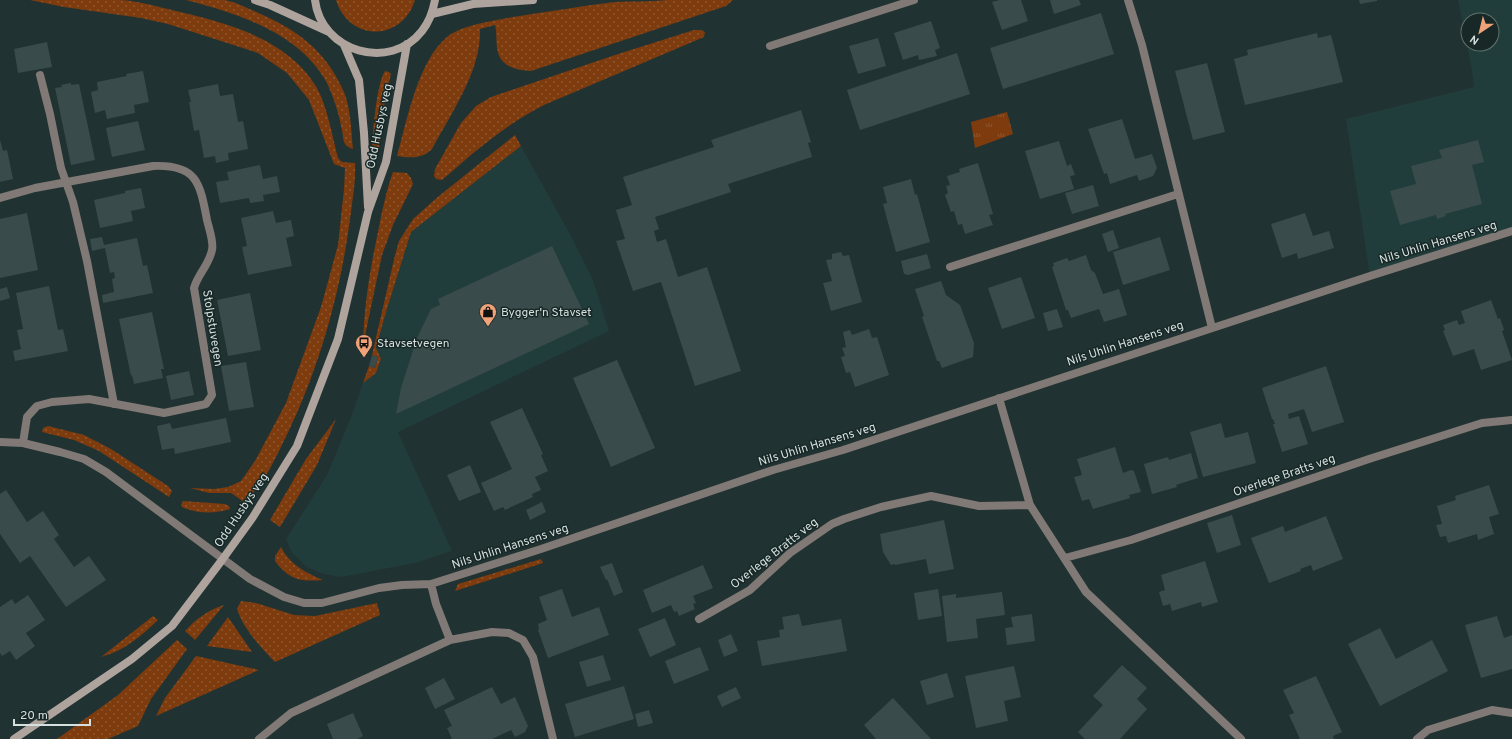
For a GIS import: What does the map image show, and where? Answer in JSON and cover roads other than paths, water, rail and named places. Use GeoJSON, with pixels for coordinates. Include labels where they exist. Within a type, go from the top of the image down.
{"type":"FeatureCollection","features":[{"type":"Feature","properties":{"kind":"street"},"geometry":{"type":"LineString","coordinates":[[254,0],[270,5],[327,31],[344,45],[366,53],[388,52],[407,44],[422,32],[432,14],[435,0]]}},
{"type":"Feature","properties":{"kind":"street"},"geometry":{"type":"LineString","coordinates":[[315,0],[316,10],[327,31]]}},
{"type":"Feature","properties":{"kind":"street"},"geometry":{"type":"LineString","coordinates":[[432,14],[473,4],[533,0]]}},
{"type":"Feature","properties":{"kind":"street"},"geometry":{"type":"LineString","coordinates":[[770,46],[914,0]]}},
{"type":"Feature","properties":{"kind":"street"},"geometry":{"type":"LineString","coordinates":[[1128,0],[1142,45],[1212,328]]}},
{"type":"Feature","properties":{"kind":"street","name":"Odd Husbys veg"},"geometry":{"type":"LineString","coordinates":[[14,739],[132,659],[172,626],[253,517],[297,446],[338,339],[368,212],[386,162],[407,44]]}},
{"type":"Feature","properties":{"kind":"street","name":"Odd Husbys veg"},"geometry":{"type":"LineString","coordinates":[[344,45],[359,80],[364,133],[368,212]]}},
{"type":"Feature","properties":{"kind":"street"},"geometry":{"type":"LineString","coordinates":[[40,75],[50,114],[60,168],[67,182],[73,202],[87,261],[114,404]]}},
{"type":"Feature","properties":{"kind":"street","name":"Stolpstuvegen"},"geometry":{"type":"LineString","coordinates":[[0,198],[35,188],[153,166],[169,165],[183,169],[193,178],[202,191],[213,248],[209,260],[196,279],[194,288],[212,395],[206,404],[164,413],[89,400],[52,402],[36,406],[27,417],[23,443]]}},
{"type":"Feature","properties":{"kind":"street"},"geometry":{"type":"LineString","coordinates":[[950,267],[1178,194]]}},
{"type":"Feature","properties":{"kind":"street","name":"Nils Uhlin Hansens veg"},"geometry":{"type":"LineString","coordinates":[[222,560],[250,579],[284,597],[304,603],[322,603],[379,588],[402,585],[431,584],[541,549],[774,470],[843,450],[1512,231]]}},
{"type":"Feature","properties":{"kind":"street"},"geometry":{"type":"LineString","coordinates":[[999,398],[1030,505],[1086,592],[1241,739]]}},
{"type":"Feature","properties":{"kind":"street","name":"Overlege Bratts veg"},"geometry":{"type":"LineString","coordinates":[[1065,558],[1132,540],[1368,459],[1482,423],[1512,420]]}},
{"type":"Feature","properties":{"kind":"street"},"geometry":{"type":"LineString","coordinates":[[0,442],[23,443],[78,457],[90,462],[166,515],[222,560]]}},
{"type":"Feature","properties":{"kind":"street","name":"Overlege Bratts veg"},"geometry":{"type":"LineString","coordinates":[[700,619],[750,590],[790,554],[832,524],[844,519],[881,507],[931,496],[979,506],[1030,505]]}},
{"type":"Feature","properties":{"kind":"street"},"geometry":{"type":"LineString","coordinates":[[431,584],[436,604],[450,640]]}},
{"type":"Feature","properties":{"kind":"street"},"geometry":{"type":"LineString","coordinates":[[259,739],[291,713],[450,640],[492,632],[509,633],[523,640],[533,657],[553,739]]}},
{"type":"Feature","properties":{"kind":"street"},"geometry":{"type":"LineString","coordinates":[[1417,739],[1428,730],[1492,710],[1512,713]]}},
{"type":"Feature","properties":{"kind":"place","name":"Bygger'n Stavset"},"geometry":{"type":"Point","coordinates":[488,327]}},
{"type":"Feature","properties":{"kind":"place","name":"Stavsetvegen"},"geometry":{"type":"Point","coordinates":[364,358]}}]}
